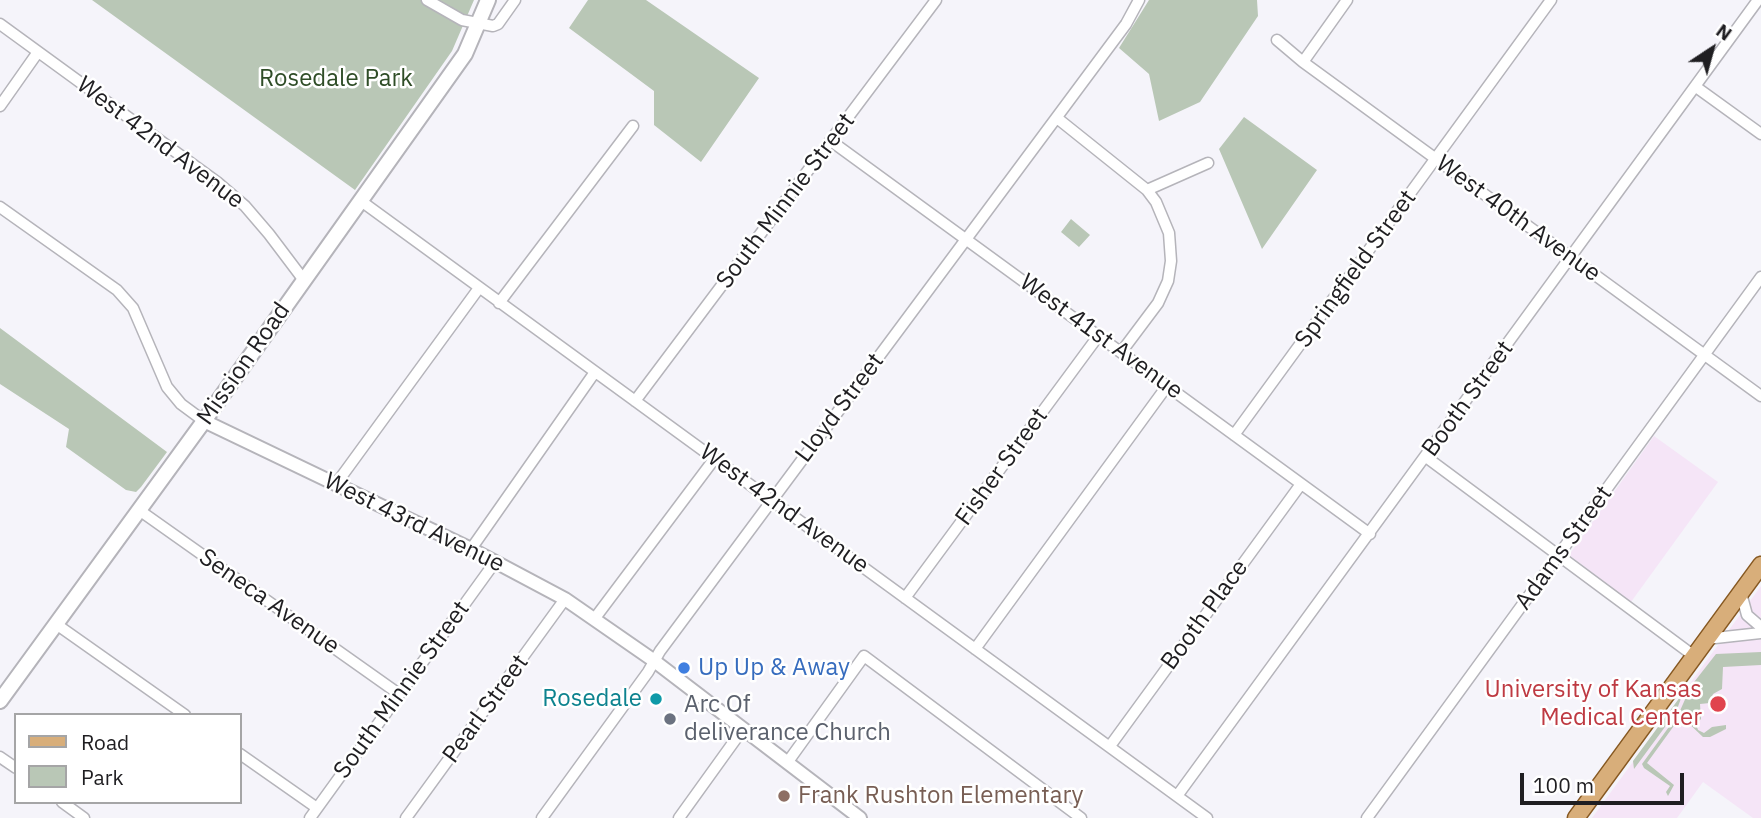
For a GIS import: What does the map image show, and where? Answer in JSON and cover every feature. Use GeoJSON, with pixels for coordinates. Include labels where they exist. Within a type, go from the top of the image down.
{"type":"FeatureCollection","features":[{"type":"Feature","properties":{"kind":"main road","name":"Mission Road"},"geometry":{"type":"LineString","coordinates":[[0,701],[204,421],[465,54],[488,0]]}},
{"type":"Feature","properties":{"kind":"main road"},"geometry":{"type":"LineString","coordinates":[[1576,818],[1761,565]]}},
{"type":"Feature","properties":{"kind":"street"},"geometry":{"type":"LineString","coordinates":[[427,0],[462,20],[495,26],[514,0]]}},
{"type":"Feature","properties":{"kind":"street","name":"South Minnie Street"},"geometry":{"type":"LineString","coordinates":[[635,401],[936,0]]}},
{"type":"Feature","properties":{"kind":"street","name":"Lloyd Street"},"geometry":{"type":"LineString","coordinates":[[542,818],[648,672],[653,660],[1126,24],[1139,0]]}},
{"type":"Feature","properties":{"kind":"street"},"geometry":{"type":"LineString","coordinates":[[1303,62],[1348,0]]}},
{"type":"Feature","properties":{"kind":"street","name":"Springfield Street"},"geometry":{"type":"LineString","coordinates":[[1234,435],[1551,0]]}},
{"type":"Feature","properties":{"kind":"street","name":"Booth Street"},"geometry":{"type":"LineString","coordinates":[[1177,796],[1758,0]]}},
{"type":"Feature","properties":{"kind":"street","name":"West 42nd Avenue"},"geometry":{"type":"LineString","coordinates":[[0,24],[217,182],[245,206],[303,279]]}},
{"type":"Feature","properties":{"kind":"street","name":"West 40th Avenue"},"geometry":{"type":"LineString","coordinates":[[1277,40],[1303,62],[1761,396]]}},
{"type":"Feature","properties":{"kind":"street"},"geometry":{"type":"LineString","coordinates":[[0,106],[38,52]]}},
{"type":"Feature","properties":{"kind":"street"},"geometry":{"type":"LineString","coordinates":[[1696,87],[1761,134]]}},
{"type":"Feature","properties":{"kind":"street"},"geometry":{"type":"LineString","coordinates":[[1056,118],[1147,190],[1165,218],[1171,244],[1168,281],[1158,303],[1122,351]]}},
{"type":"Feature","properties":{"kind":"street"},"geometry":{"type":"LineString","coordinates":[[499,303],[633,126]]}},
{"type":"Feature","properties":{"kind":"street","name":"West 41st Avenue"},"geometry":{"type":"LineString","coordinates":[[831,141],[1370,534]]}},
{"type":"Feature","properties":{"kind":"street"},"geometry":{"type":"LineString","coordinates":[[1147,190],[1208,163]]}},
{"type":"Feature","properties":{"kind":"street","name":"West 42nd Avenue"},"geometry":{"type":"LineString","coordinates":[[361,201],[1207,818]]}},
{"type":"Feature","properties":{"kind":"street","name":"West 43rd Avenue"},"geometry":{"type":"LineString","coordinates":[[0,207],[117,290],[133,308],[167,387],[181,404],[204,421],[471,549],[565,599],[653,660],[860,818]]}},
{"type":"Feature","properties":{"kind":"street","name":"Adams Street"},"geometry":{"type":"LineString","coordinates":[[1367,818],[1761,277]]}},
{"type":"Feature","properties":{"kind":"street"},"geometry":{"type":"LineString","coordinates":[[336,484],[479,288]]}},
{"type":"Feature","properties":{"kind":"street","name":"Fisher Street"},"geometry":{"type":"LineString","coordinates":[[905,598],[1099,335]]}},
{"type":"Feature","properties":{"kind":"street"},"geometry":{"type":"LineString","coordinates":[[471,549],[595,372]]}},
{"type":"Feature","properties":{"kind":"street"},"geometry":{"type":"LineString","coordinates":[[975,649],[1167,386]]}},
{"type":"Feature","properties":{"kind":"street"},"geometry":{"type":"LineString","coordinates":[[1426,457],[1695,656]]}},
{"type":"Feature","properties":{"kind":"street"},"geometry":{"type":"LineString","coordinates":[[595,618],[715,458]]}},
{"type":"Feature","properties":{"kind":"street","name":"Booth Place"},"geometry":{"type":"LineString","coordinates":[[1110,746],[1301,484]]}},
{"type":"Feature","properties":{"kind":"street","name":"Seneca Avenue"},"geometry":{"type":"LineString","coordinates":[[139,510],[399,694]]}},
{"type":"Feature","properties":{"kind":"street","name":"South Minnie Street"},"geometry":{"type":"LineString","coordinates":[[310,818],[495,562]]}},
{"type":"Feature","properties":{"kind":"street"},"geometry":{"type":"LineString","coordinates":[[1741,593],[1747,615],[1761,627]]}},
{"type":"Feature","properties":{"kind":"street","name":"Pearl Street"},"geometry":{"type":"LineString","coordinates":[[406,818],[565,599]]}},
{"type":"Feature","properties":{"kind":"street"},"geometry":{"type":"LineString","coordinates":[[56,624],[182,713]]}},
{"type":"Feature","properties":{"kind":"street"},"geometry":{"type":"LineString","coordinates":[[1706,639],[1761,633]]}},
{"type":"Feature","properties":{"kind":"street"},"geometry":{"type":"LineString","coordinates":[[787,763],[864,656],[1081,818]]}},
{"type":"Feature","properties":{"kind":"street"},"geometry":{"type":"LineString","coordinates":[[679,818],[743,729]]}},
{"type":"Feature","properties":{"kind":"street"},"geometry":{"type":"LineString","coordinates":[[242,755],[317,808]]}},
{"type":"Feature","properties":{"kind":"street"},"geometry":{"type":"LineString","coordinates":[[65,804],[84,818]]}},
{"type":"Feature","properties":{"kind":"shaded area"},"geometry":{"type":"Polygon","coordinates":[[[1654,436],[1718,482],[1631,602],[1569,555],[1654,436]]]}},
{"type":"Feature","properties":{"kind":"shaded area","name":"University of Kansas Medical Center"},"geometry":{"type":"Polygon","coordinates":[[[1761,586],[1761,818],[1753,818],[1703,782],[1677,818],[1592,818],[1761,586]]]}},
{"type":"Feature","properties":{"kind":"green space","name":"Rosedale Park"},"geometry":{"type":"Polygon","coordinates":[[[92,0],[474,0],[452,51],[355,190],[92,0]]]}},
{"type":"Feature","properties":{"kind":"green space"},"geometry":{"type":"Polygon","coordinates":[[[588,0],[646,0],[759,78],[701,162],[654,125],[654,91],[569,28],[588,0]]]}},
{"type":"Feature","properties":{"kind":"green space"},"geometry":{"type":"Polygon","coordinates":[[[1149,0],[1257,0],[1258,16],[1200,102],[1159,121],[1149,74],[1119,48],[1149,0]]]}},
{"type":"Feature","properties":{"kind":"green space"},"geometry":{"type":"Polygon","coordinates":[[[1244,117],[1317,170],[1262,249],[1219,149],[1244,117]]]}},
{"type":"Feature","properties":{"kind":"green space"},"geometry":{"type":"Polygon","coordinates":[[[1071,219],[1090,235],[1079,247],[1061,232],[1071,219]]]}},
{"type":"Feature","properties":{"kind":"green space"},"geometry":{"type":"Polygon","coordinates":[[[0,328],[167,452],[136,492],[126,490],[66,447],[69,429],[0,384],[0,328]]]}},
{"type":"Feature","properties":{"kind":"green space"},"geometry":{"type":"Polygon","coordinates":[[[1761,652],[1761,665],[1723,667],[1722,689],[1713,694],[1710,703],[1700,704],[1701,719],[1696,724],[1698,730],[1704,733],[1712,727],[1726,725],[1726,729],[1710,737],[1703,737],[1681,716],[1647,763],[1674,785],[1668,796],[1666,792],[1670,786],[1642,764],[1679,713],[1691,686],[1716,654],[1761,652]]]}},
{"type":"Feature","properties":{"kind":"green space"},"geometry":{"type":"Polygon","coordinates":[[[1683,693],[1676,712],[1634,769],[1633,761],[1683,693]]]}},
{"type":"Feature","properties":{"kind":"place","name":"Up Up & Away"},"geometry":{"type":"Point","coordinates":[684,668]}},
{"type":"Feature","properties":{"kind":"place","name":"Rosedale"},"geometry":{"type":"Point","coordinates":[656,699]}},
{"type":"Feature","properties":{"kind":"place","name":"University of Kansas Medical Center"},"geometry":{"type":"Point","coordinates":[1718,704]}},
{"type":"Feature","properties":{"kind":"place","name":"Arc Of deliverance Church"},"geometry":{"type":"Point","coordinates":[670,719]}},
{"type":"Feature","properties":{"kind":"place","name":"Frank Rushton Elementary"},"geometry":{"type":"Point","coordinates":[784,796]}}]}
